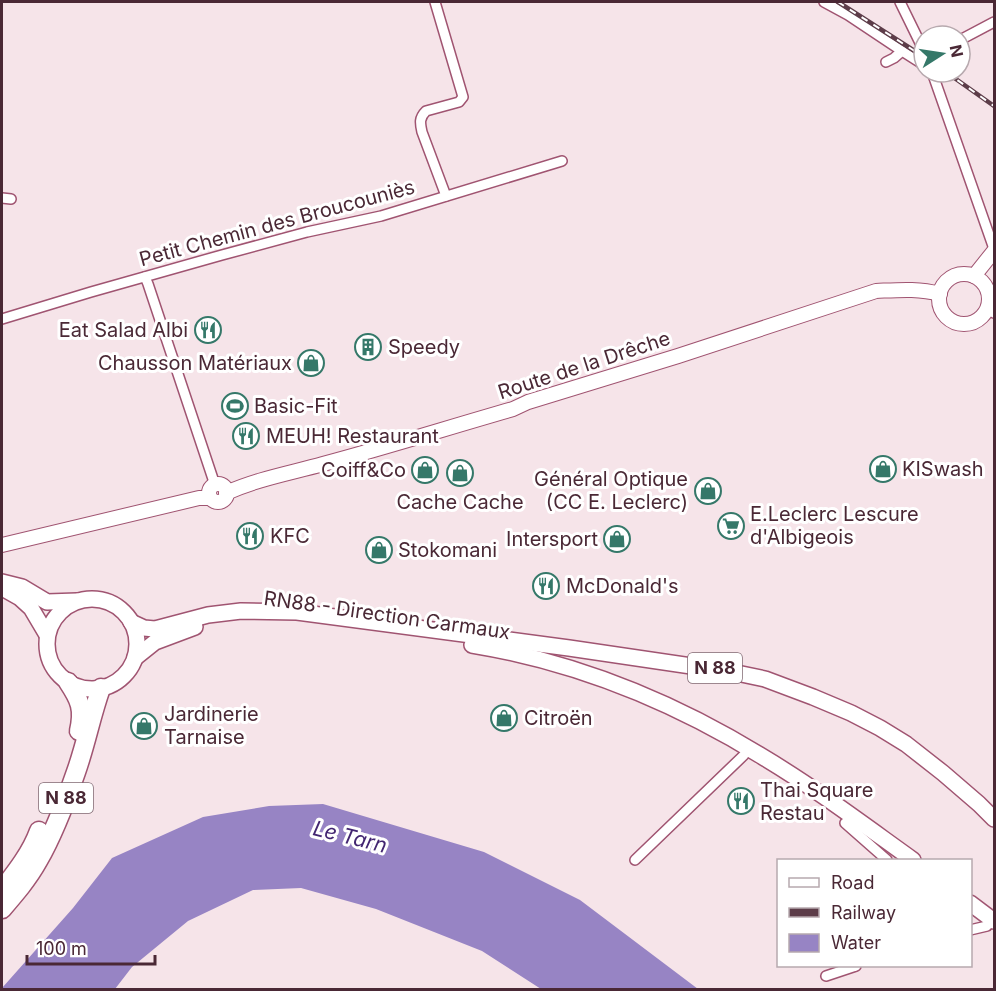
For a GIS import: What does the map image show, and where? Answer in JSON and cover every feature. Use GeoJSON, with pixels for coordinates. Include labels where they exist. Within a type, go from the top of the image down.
{"type":"FeatureCollection","features":[{"type":"Feature","properties":{"kind":"highway","name":"N 88"},"geometry":{"type":"LineString","coordinates":[[2,890],[35,841],[78,736],[82,708],[68,682]]}},
{"type":"Feature","properties":{"kind":"highway","name":"N 88"},"geometry":{"type":"LineString","coordinates":[[2,909],[26,880],[52,831],[76,773],[101,688]]}},
{"type":"Feature","properties":{"kind":"main road"},"geometry":{"type":"LineString","coordinates":[[2,582],[22,586],[47,602],[101,600],[113,604],[123,612],[131,622],[137,645],[135,658],[130,667],[114,684],[90,689],[78,687],[58,674],[50,662],[47,649],[51,624],[66,607],[77,601]]}},
{"type":"Feature","properties":{"kind":"main road"},"geometry":{"type":"LineString","coordinates":[[2,588],[20,598],[31,608],[48,635]]}},
{"type":"Feature","properties":{"kind":"main road","name":"N 88"},"geometry":{"type":"LineString","coordinates":[[131,622],[144,628],[154,628],[208,615],[241,611],[297,612],[705,667],[765,679],[851,713],[880,728],[943,772],[994,819]]}},
{"type":"Feature","properties":{"kind":"main road","name":"RN88 - Direction Carmaux"},"geometry":{"type":"LineString","coordinates":[[135,658],[155,642],[184,630],[224,619],[244,618],[320,625],[507,652],[627,689],[673,708],[719,731],[815,790],[910,859]]}},
{"type":"Feature","properties":{"kind":"main road"},"geometry":{"type":"LineString","coordinates":[[464,644],[603,688],[724,743],[845,823],[894,859]]}},
{"type":"Feature","properties":{"kind":"main road"},"geometry":{"type":"LineString","coordinates":[[972,905],[992,927]]}},
{"type":"Feature","properties":{"kind":"main road"},"geometry":{"type":"LineString","coordinates":[[972,915],[992,927]]}},
{"type":"Feature","properties":{"kind":"street"},"geometry":{"type":"LineString","coordinates":[[435,2],[463,97],[459,102],[426,111],[420,122],[446,196]]}},
{"type":"Feature","properties":{"kind":"street"},"geometry":{"type":"LineString","coordinates":[[824,2],[912,57]]}},
{"type":"Feature","properties":{"kind":"street"},"geometry":{"type":"LineString","coordinates":[[900,2],[912,26]]}},
{"type":"Feature","properties":{"kind":"street"},"geometry":{"type":"LineString","coordinates":[[972,34],[994,22]]}},
{"type":"Feature","properties":{"kind":"street"},"geometry":{"type":"LineString","coordinates":[[886,62],[902,51]]}},
{"type":"Feature","properties":{"kind":"street"},"geometry":{"type":"LineString","coordinates":[[936,84],[994,251],[974,276]]}},
{"type":"Feature","properties":{"kind":"street","name":"Petit Chemin des Broucouniès"},"geometry":{"type":"LineString","coordinates":[[2,319],[307,232],[381,216],[562,161]]}},
{"type":"Feature","properties":{"kind":"street"},"geometry":{"type":"LineString","coordinates":[[960,275],[974,276],[987,290],[991,311],[974,322],[956,323],[941,309],[940,294],[950,279],[960,275]]}},
{"type":"Feature","properties":{"kind":"street"},"geometry":{"type":"LineString","coordinates":[[145,277],[219,491]]}},
{"type":"Feature","properties":{"kind":"street","name":"Route de la Drêche"},"geometry":{"type":"LineString","coordinates":[[2,545],[199,498],[324,464],[513,409],[528,402],[876,291],[908,289],[940,294]]}},
{"type":"Feature","properties":{"kind":"street"},"geometry":{"type":"LineString","coordinates":[[635,860],[744,755]]}},
{"type":"Feature","properties":{"kind":"street"},"geometry":{"type":"LineString","coordinates":[[845,823],[885,859]]}},
{"type":"Feature","properties":{"kind":"street"},"geometry":{"type":"LineString","coordinates":[[972,930],[992,927]]}},
{"type":"Feature","properties":{"kind":"street"},"geometry":{"type":"LineString","coordinates":[[826,976],[853,967]]}},
{"type":"Feature","properties":{"kind":"water","name":"Le Tarn"},"geometry":{"type":"Polygon","coordinates":[[[323,804],[484,852],[580,900],[698,989],[541,989],[482,951],[376,909],[301,888],[253,890],[188,921],[132,967],[115,989],[2,989],[73,908],[112,858],[203,817],[269,806],[323,804]]]}},
{"type":"Feature","properties":{"kind":"railway"},"geometry":{"type":"LineString","coordinates":[[838,2],[912,49]]}},
{"type":"Feature","properties":{"kind":"railway"},"geometry":{"type":"LineString","coordinates":[[963,84],[994,106]]}},
{"type":"Feature","properties":{"kind":"place","name":"Eat Salad Albi"},"geometry":{"type":"Point","coordinates":[208,330]}},
{"type":"Feature","properties":{"kind":"place","name":"Speedy"},"geometry":{"type":"Point","coordinates":[368,347]}},
{"type":"Feature","properties":{"kind":"place","name":"Chausson Matériaux"},"geometry":{"type":"Point","coordinates":[311,363]}},
{"type":"Feature","properties":{"kind":"place","name":"Basic-Fit"},"geometry":{"type":"Point","coordinates":[235,406]}},
{"type":"Feature","properties":{"kind":"place","name":"MEUH! Restaurant"},"geometry":{"type":"Point","coordinates":[246,436]}},
{"type":"Feature","properties":{"kind":"place","name":"KISwash"},"geometry":{"type":"Point","coordinates":[883,469]}},
{"type":"Feature","properties":{"kind":"place","name":"Coiff&Co"},"geometry":{"type":"Point","coordinates":[425,470]}},
{"type":"Feature","properties":{"kind":"place","name":"Cache Cache"},"geometry":{"type":"Point","coordinates":[460,473]}},
{"type":"Feature","properties":{"kind":"place","name":"Général Optique (CC E. Leclerc)"},"geometry":{"type":"Point","coordinates":[708,491]}},
{"type":"Feature","properties":{"kind":"place","name":"E.Leclerc Lescure d'Albigeois"},"geometry":{"type":"Point","coordinates":[731,526]}},
{"type":"Feature","properties":{"kind":"place","name":"KFC"},"geometry":{"type":"Point","coordinates":[250,536]}},
{"type":"Feature","properties":{"kind":"place","name":"Intersport"},"geometry":{"type":"Point","coordinates":[617,539]}},
{"type":"Feature","properties":{"kind":"place","name":"Stokomani"},"geometry":{"type":"Point","coordinates":[379,550]}},
{"type":"Feature","properties":{"kind":"place","name":"McDonald's"},"geometry":{"type":"Point","coordinates":[546,586]}},
{"type":"Feature","properties":{"kind":"place","name":"Citroën"},"geometry":{"type":"Point","coordinates":[504,718]}},
{"type":"Feature","properties":{"kind":"place","name":"Jardinerie Tarnaise"},"geometry":{"type":"Point","coordinates":[144,726]}},
{"type":"Feature","properties":{"kind":"place","name":"Thai Square Restau"},"geometry":{"type":"Point","coordinates":[741,801]}}]}
